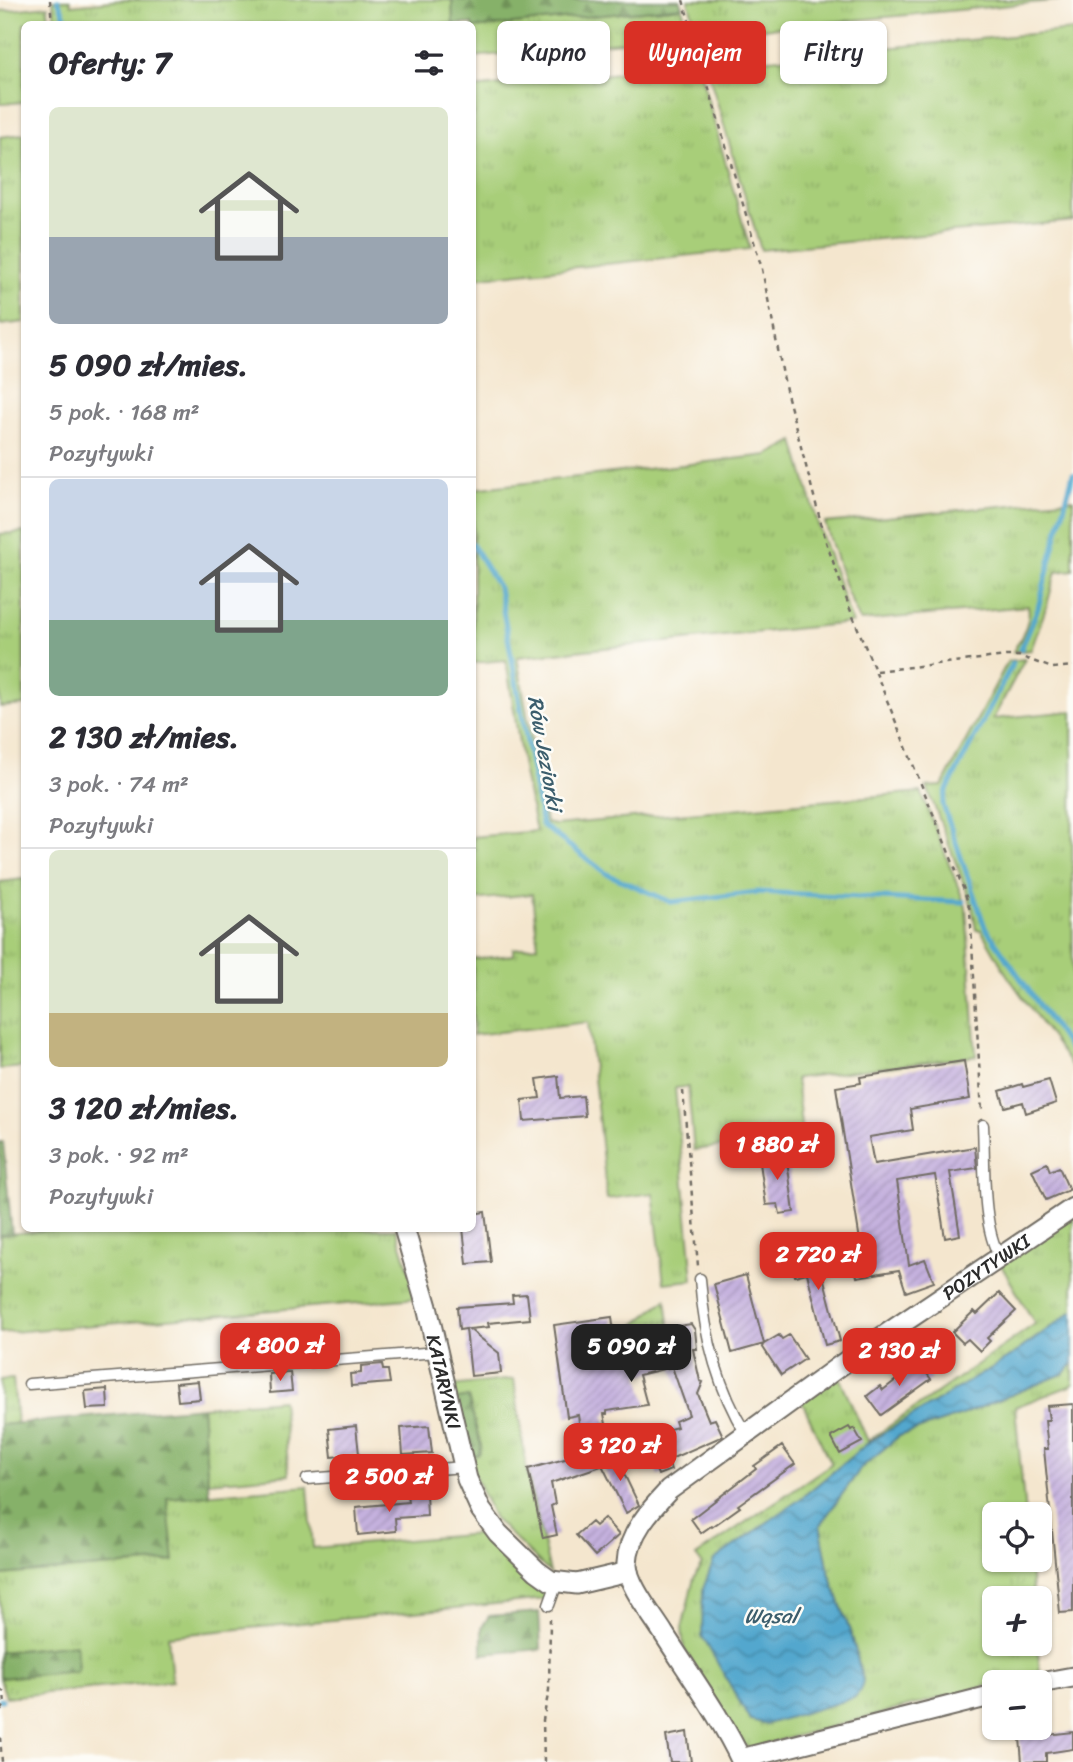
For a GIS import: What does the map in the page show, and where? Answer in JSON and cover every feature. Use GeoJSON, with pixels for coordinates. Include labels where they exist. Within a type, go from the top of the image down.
{"type":"FeatureCollection","features":[{"type":"Feature","properties":{"kind":"street","name":"POZYTYWKI"},"geometry":{"type":"LineString","coordinates":[[628,1572],[631,1544],[669,1490],[848,1360],[1073,1208]]}},
{"type":"Feature","properties":{"kind":"street","name":"KATARYNKI"},"geometry":{"type":"LineString","coordinates":[[405,1232],[464,1467],[474,1495],[491,1526],[537,1571],[557,1583]]}},
{"type":"Feature","properties":{"kind":"street"},"geometry":{"type":"LineString","coordinates":[[557,1583],[577,1584],[628,1572],[642,1600],[717,1716],[741,1761],[982,1698]]}},
{"type":"Feature","properties":{"kind":"street"},"geometry":{"type":"LineString","coordinates":[[1052,1681],[1073,1677]]}},
{"type":"Feature","properties":{"kind":"lane"},"geometry":{"type":"LineString","coordinates":[[983,1125],[989,1225],[1000,1257]]}},
{"type":"Feature","properties":{"kind":"lane"},"geometry":{"type":"LineString","coordinates":[[699,1279],[708,1343],[721,1382],[746,1434]]}},
{"type":"Feature","properties":{"kind":"lane"},"geometry":{"type":"LineString","coordinates":[[29,1384],[437,1352]]}},
{"type":"Feature","properties":{"kind":"lane"},"geometry":{"type":"LineString","coordinates":[[307,1479],[464,1467]]}},
{"type":"Feature","properties":{"kind":"lane"},"geometry":{"type":"LineString","coordinates":[[549,1605],[557,1583]]}},
{"type":"Feature","properties":{"kind":"path"},"geometry":{"type":"LineString","coordinates":[[50,0],[52,21]]}},
{"type":"Feature","properties":{"kind":"path"},"geometry":{"type":"LineString","coordinates":[[682,0],[762,268],[786,390],[810,486],[842,587],[970,910],[983,1125]]}},
{"type":"Feature","properties":{"kind":"path"},"geometry":{"type":"LineString","coordinates":[[876,671],[1006,656],[1019,656],[1052,668],[1073,666]]}},
{"type":"Feature","properties":{"kind":"path"},"geometry":{"type":"LineString","coordinates":[[683,1091],[699,1279]]}},
{"type":"Feature","properties":{"kind":"path"},"geometry":{"type":"LineString","coordinates":[[544,1762],[543,1720],[550,1679],[549,1605]]}},
{"type":"Feature","properties":{"kind":"path"},"geometry":{"type":"LineString","coordinates":[[0,1689],[4,1692],[5,1705],[0,1712]]}},
{"type":"Feature","properties":{"kind":"path"},"geometry":{"type":"LineString","coordinates":[[0,1737],[2,1762]]}},
{"type":"Feature","properties":{"kind":"green space"},"geometry":{"type":"Polygon","coordinates":[[[53,0],[70,0],[71,5],[123,0],[452,0],[453,21],[55,21],[53,0]]]}},
{"type":"Feature","properties":{"kind":"green space"},"geometry":{"type":"Polygon","coordinates":[[[452,0],[680,0],[682,7],[543,21],[497,21],[497,26],[476,28],[476,21],[453,21],[452,0]]]}},
{"type":"Feature","properties":{"kind":"green space"},"geometry":{"type":"Polygon","coordinates":[[[688,0],[1063,0],[844,21],[780,21],[780,27],[766,28],[766,21],[694,21],[688,0]]]}},
{"type":"Feature","properties":{"kind":"green space"},"geometry":{"type":"Polygon","coordinates":[[[48,6],[49,21],[21,21],[21,102],[0,104],[0,11],[48,6]]]}},
{"type":"Feature","properties":{"kind":"green space"},"geometry":{"type":"Polygon","coordinates":[[[682,7],[686,21],[624,21],[624,42],[610,43],[610,21],[543,21],[682,7]]]}},
{"type":"Feature","properties":{"kind":"green space"},"geometry":{"type":"Polygon","coordinates":[[[497,26],[497,55],[476,57],[476,28],[497,26]]]}},
{"type":"Feature","properties":{"kind":"green space"},"geometry":{"type":"Polygon","coordinates":[[[1073,30],[1073,221],[761,250],[712,84],[766,84],[766,59],[780,58],[780,84],[887,84],[887,48],[1073,30]]]}},
{"type":"Feature","properties":{"kind":"green space"},"geometry":{"type":"Polygon","coordinates":[[[624,73],[624,84],[703,84],[750,249],[476,278],[476,88],[512,84],[610,84],[610,74],[624,73]]]}},
{"type":"Feature","properties":{"kind":"green space"},"geometry":{"type":"Polygon","coordinates":[[[21,134],[21,322],[0,325],[0,137],[21,134]]]}},
{"type":"Feature","properties":{"kind":"green space"},"geometry":{"type":"Polygon","coordinates":[[[794,441],[818,524],[852,623],[517,657],[546,823],[555,825],[921,792],[966,907],[976,1056],[796,1078],[802,1135],[694,1150],[688,1087],[675,1088],[693,1280],[664,1283],[653,1193],[607,1199],[588,1022],[476,1035],[476,959],[513,955],[513,949],[538,946],[532,894],[476,900],[476,837],[536,831],[506,660],[476,663],[476,489],[768,455],[794,441]]]}},
{"type":"Feature","properties":{"kind":"green space"},"geometry":{"type":"Polygon","coordinates":[[[1073,499],[1073,570],[1056,572],[1031,650],[1013,652],[1027,624],[1028,606],[860,621],[847,592],[825,523],[1073,499]]]}},
{"type":"Feature","properties":{"kind":"green space"},"geometry":{"type":"Polygon","coordinates":[[[21,532],[21,705],[0,707],[0,534],[21,532]]]}},
{"type":"Feature","properties":{"kind":"green space"},"geometry":{"type":"Polygon","coordinates":[[[1025,659],[993,719],[1072,711],[1073,1068],[1007,975],[981,930],[976,930],[972,906],[927,787],[942,786],[1008,661],[1025,659]]]}},
{"type":"Feature","properties":{"kind":"green space"},"geometry":{"type":"Polygon","coordinates":[[[21,879],[21,1067],[0,1069],[0,882],[21,879]]]}},
{"type":"Feature","properties":{"kind":"green space"},"geometry":{"type":"Polygon","coordinates":[[[0,1142],[3,1142],[12,1234],[0,1235],[0,1142]]]}},
{"type":"Feature","properties":{"kind":"green space"},"geometry":{"type":"Polygon","coordinates":[[[1073,1216],[1073,1311],[1008,1358],[869,1442],[800,1499],[863,1681],[853,1640],[829,1572],[820,1525],[861,1468],[899,1436],[959,1416],[1065,1373],[1073,1363],[1073,1383],[1070,1386],[1015,1407],[1024,1502],[982,1502],[982,1572],[1030,1572],[1032,1586],[982,1586],[982,1656],[1038,1656],[1040,1670],[982,1670],[982,1687],[750,1748],[743,1745],[684,1649],[682,1628],[694,1578],[702,1564],[696,1556],[831,1464],[802,1402],[839,1377],[868,1441],[1035,1324],[1001,1265],[1073,1216]]]}},
{"type":"Feature","properties":{"kind":"green space"},"geometry":{"type":"Polygon","coordinates":[[[29,1232],[397,1232],[418,1298],[0,1333],[0,1235],[29,1232]]]}},
{"type":"Feature","properties":{"kind":"green space"},"geometry":{"type":"Polygon","coordinates":[[[666,1299],[672,1346],[624,1356],[622,1336],[666,1299]]]}},
{"type":"Feature","properties":{"kind":"green space"},"geometry":{"type":"Polygon","coordinates":[[[13,1379],[17,1424],[0,1425],[0,1380],[13,1379]]]}},
{"type":"Feature","properties":{"kind":"green space"},"geometry":{"type":"Polygon","coordinates":[[[514,1379],[526,1467],[550,1573],[494,1519],[467,1458],[481,1446],[468,1398],[453,1400],[450,1386],[514,1379]]]}},
{"type":"Feature","properties":{"kind":"green space"},"geometry":{"type":"Polygon","coordinates":[[[468,1397],[481,1446],[479,1454],[467,1458],[453,1400],[468,1397]]]}},
{"type":"Feature","properties":{"kind":"green space"},"geometry":{"type":"Polygon","coordinates":[[[282,1400],[289,1475],[208,1482],[202,1407],[282,1400]]]}},
{"type":"Feature","properties":{"kind":"green space"},"geometry":{"type":"Polygon","coordinates":[[[202,1407],[209,1495],[167,1498],[174,1561],[0,1575],[0,1425],[202,1407]]]}},
{"type":"Feature","properties":{"kind":"green space"},"geometry":{"type":"Polygon","coordinates":[[[308,1486],[313,1548],[490,1533],[546,1588],[546,1599],[168,1636],[172,1681],[6,1697],[0,1678],[78,1670],[76,1644],[0,1652],[0,1575],[173,1561],[167,1498],[308,1486]]]}},
{"type":"Feature","properties":{"kind":"green space"},"geometry":{"type":"Polygon","coordinates":[[[539,1612],[541,1649],[482,1654],[482,1627],[489,1616],[539,1612]]]}},
{"type":"Feature","properties":{"kind":"green space"},"geometry":{"type":"Polygon","coordinates":[[[76,1644],[78,1671],[0,1678],[0,1652],[76,1644]]]}},
{"type":"Feature","properties":{"kind":"water","name":"Wąsal"},"geometry":{"type":"Polygon","coordinates":[[[1073,1311],[1073,1363],[1065,1373],[959,1416],[899,1436],[861,1468],[820,1525],[829,1572],[853,1640],[863,1681],[860,1691],[854,1698],[767,1724],[750,1720],[702,1636],[703,1589],[714,1560],[800,1499],[869,1442],[1008,1358],[1073,1311]]]}},
{"type":"Feature","properties":{"kind":"building"},"geometry":{"type":"Polygon","coordinates":[[[964,1061],[970,1099],[910,1109],[913,1130],[869,1137],[874,1164],[975,1147],[977,1168],[950,1172],[960,1235],[945,1238],[935,1175],[897,1181],[909,1265],[925,1259],[934,1282],[906,1292],[899,1270],[857,1277],[851,1249],[861,1247],[836,1087],[861,1083],[860,1077],[964,1061]]]}},
{"type":"Feature","properties":{"kind":"building"},"geometry":{"type":"Polygon","coordinates":[[[558,1076],[560,1098],[583,1096],[585,1116],[524,1121],[522,1100],[540,1098],[537,1079],[558,1076]]]}},
{"type":"Feature","properties":{"kind":"building"},"geometry":{"type":"Polygon","coordinates":[[[1049,1080],[1056,1103],[1026,1113],[1023,1102],[1005,1107],[1000,1091],[1049,1080]]]}},
{"type":"Feature","properties":{"kind":"building"},"geometry":{"type":"Polygon","coordinates":[[[786,1153],[794,1212],[780,1214],[778,1204],[766,1205],[759,1156],[786,1153]]]}},
{"type":"Feature","properties":{"kind":"building"},"geometry":{"type":"Polygon","coordinates":[[[1047,1163],[1050,1171],[1059,1167],[1069,1190],[1046,1200],[1032,1170],[1047,1163]]]}},
{"type":"Feature","properties":{"kind":"building"},"geometry":{"type":"Polygon","coordinates":[[[485,1212],[491,1262],[467,1264],[463,1232],[476,1232],[476,1213],[485,1212]]]}},
{"type":"Feature","properties":{"kind":"building"},"geometry":{"type":"Polygon","coordinates":[[[819,1250],[840,1341],[825,1345],[807,1273],[795,1276],[791,1257],[819,1250]]]}},
{"type":"Feature","properties":{"kind":"building"},"geometry":{"type":"Polygon","coordinates":[[[746,1275],[764,1344],[732,1353],[714,1284],[746,1275]]]}},
{"type":"Feature","properties":{"kind":"building"},"geometry":{"type":"Polygon","coordinates":[[[999,1293],[1016,1311],[987,1338],[990,1341],[980,1351],[968,1339],[963,1343],[952,1332],[974,1311],[977,1314],[999,1293]]]}},
{"type":"Feature","properties":{"kind":"building"},"geometry":{"type":"Polygon","coordinates":[[[527,1294],[530,1319],[488,1323],[489,1327],[469,1329],[499,1353],[501,1373],[471,1376],[466,1329],[459,1330],[457,1307],[513,1303],[512,1295],[527,1294]]]}},
{"type":"Feature","properties":{"kind":"building"},"geometry":{"type":"Polygon","coordinates":[[[612,1317],[617,1359],[673,1347],[670,1330],[678,1329],[678,1326],[691,1324],[695,1330],[697,1349],[693,1349],[700,1381],[703,1382],[698,1394],[709,1421],[715,1419],[723,1436],[668,1460],[671,1470],[658,1475],[643,1436],[677,1427],[675,1421],[689,1415],[672,1367],[639,1375],[647,1405],[607,1411],[607,1414],[604,1414],[606,1424],[580,1428],[578,1415],[567,1417],[554,1325],[612,1317]]]}},
{"type":"Feature","properties":{"kind":"building"},"geometry":{"type":"Polygon","coordinates":[[[779,1335],[782,1339],[789,1335],[805,1359],[781,1375],[762,1346],[779,1335]]]}},
{"type":"Feature","properties":{"kind":"building"},"geometry":{"type":"Polygon","coordinates":[[[916,1360],[931,1379],[881,1415],[867,1396],[880,1386],[883,1390],[905,1373],[902,1370],[916,1360]]]}},
{"type":"Feature","properties":{"kind":"building"},"geometry":{"type":"Polygon","coordinates":[[[382,1364],[383,1370],[388,1370],[390,1383],[351,1386],[350,1374],[361,1373],[361,1366],[382,1364]]]}},
{"type":"Feature","properties":{"kind":"building"},"geometry":{"type":"Polygon","coordinates":[[[290,1372],[292,1391],[270,1393],[269,1374],[290,1372]]]}},
{"type":"Feature","properties":{"kind":"building"},"geometry":{"type":"Polygon","coordinates":[[[198,1381],[200,1399],[178,1401],[176,1383],[198,1381]]]}},
{"type":"Feature","properties":{"kind":"building"},"geometry":{"type":"Polygon","coordinates":[[[107,1389],[108,1408],[87,1409],[85,1391],[107,1389]]]}},
{"type":"Feature","properties":{"kind":"building"},"geometry":{"type":"Polygon","coordinates":[[[1073,1404],[1073,1612],[1060,1613],[1052,1502],[1049,1502],[1044,1449],[1048,1449],[1045,1420],[1049,1420],[1047,1406],[1073,1404]]]}},
{"type":"Feature","properties":{"kind":"building"},"geometry":{"type":"Polygon","coordinates":[[[356,1426],[359,1454],[332,1457],[329,1429],[356,1426]]]}},
{"type":"Feature","properties":{"kind":"building"},"geometry":{"type":"Polygon","coordinates":[[[429,1426],[432,1453],[403,1455],[401,1428],[429,1426]]]}},
{"type":"Feature","properties":{"kind":"building"},"geometry":{"type":"Polygon","coordinates":[[[849,1427],[851,1430],[854,1428],[862,1442],[840,1454],[831,1437],[849,1427]]]}},
{"type":"Feature","properties":{"kind":"building"},"geometry":{"type":"Polygon","coordinates":[[[782,1446],[795,1464],[738,1505],[740,1507],[701,1533],[691,1519],[782,1446]]]}},
{"type":"Feature","properties":{"kind":"building"},"geometry":{"type":"Polygon","coordinates":[[[598,1450],[601,1466],[551,1483],[555,1504],[551,1506],[557,1535],[543,1538],[528,1469],[598,1450]]]}},
{"type":"Feature","properties":{"kind":"building"},"geometry":{"type":"Polygon","coordinates":[[[615,1455],[639,1505],[626,1513],[600,1461],[615,1455]]]}},
{"type":"Feature","properties":{"kind":"building"},"geometry":{"type":"Polygon","coordinates":[[[426,1493],[427,1516],[395,1518],[396,1531],[358,1535],[356,1507],[408,1502],[407,1494],[426,1493]]]}},
{"type":"Feature","properties":{"kind":"building"},"geometry":{"type":"Polygon","coordinates":[[[604,1518],[619,1535],[595,1556],[576,1535],[591,1522],[595,1526],[604,1518]]]}},
{"type":"Feature","properties":{"kind":"building"},"geometry":{"type":"Polygon","coordinates":[[[687,1732],[691,1762],[670,1762],[666,1736],[687,1732]]]}},
{"type":"Feature","properties":{"kind":"building"},"geometry":{"type":"Polygon","coordinates":[[[1073,1732],[1073,1749],[1046,1753],[1046,1762],[1022,1762],[1020,1740],[1052,1740],[1052,1734],[1073,1732]]]}},
{"type":"Feature","properties":{"kind":"waterway","name":"Rów Jeziorki"},"geometry":{"type":"LineString","coordinates":[[58,0],[67,21]]}},
{"type":"Feature","properties":{"kind":"waterway"},"geometry":{"type":"LineString","coordinates":[[1021,649],[1038,608],[1073,474]]}},
{"type":"Feature","properties":{"kind":"waterway","name":"Rów Jeziorki"},"geometry":{"type":"LineString","coordinates":[[476,551],[499,588],[542,825],[607,874],[671,902],[758,892],[964,902]]}},
{"type":"Feature","properties":{"kind":"waterway"},"geometry":{"type":"LineString","coordinates":[[1013,663],[946,792],[943,805],[985,927],[1073,1054]]}}]}
